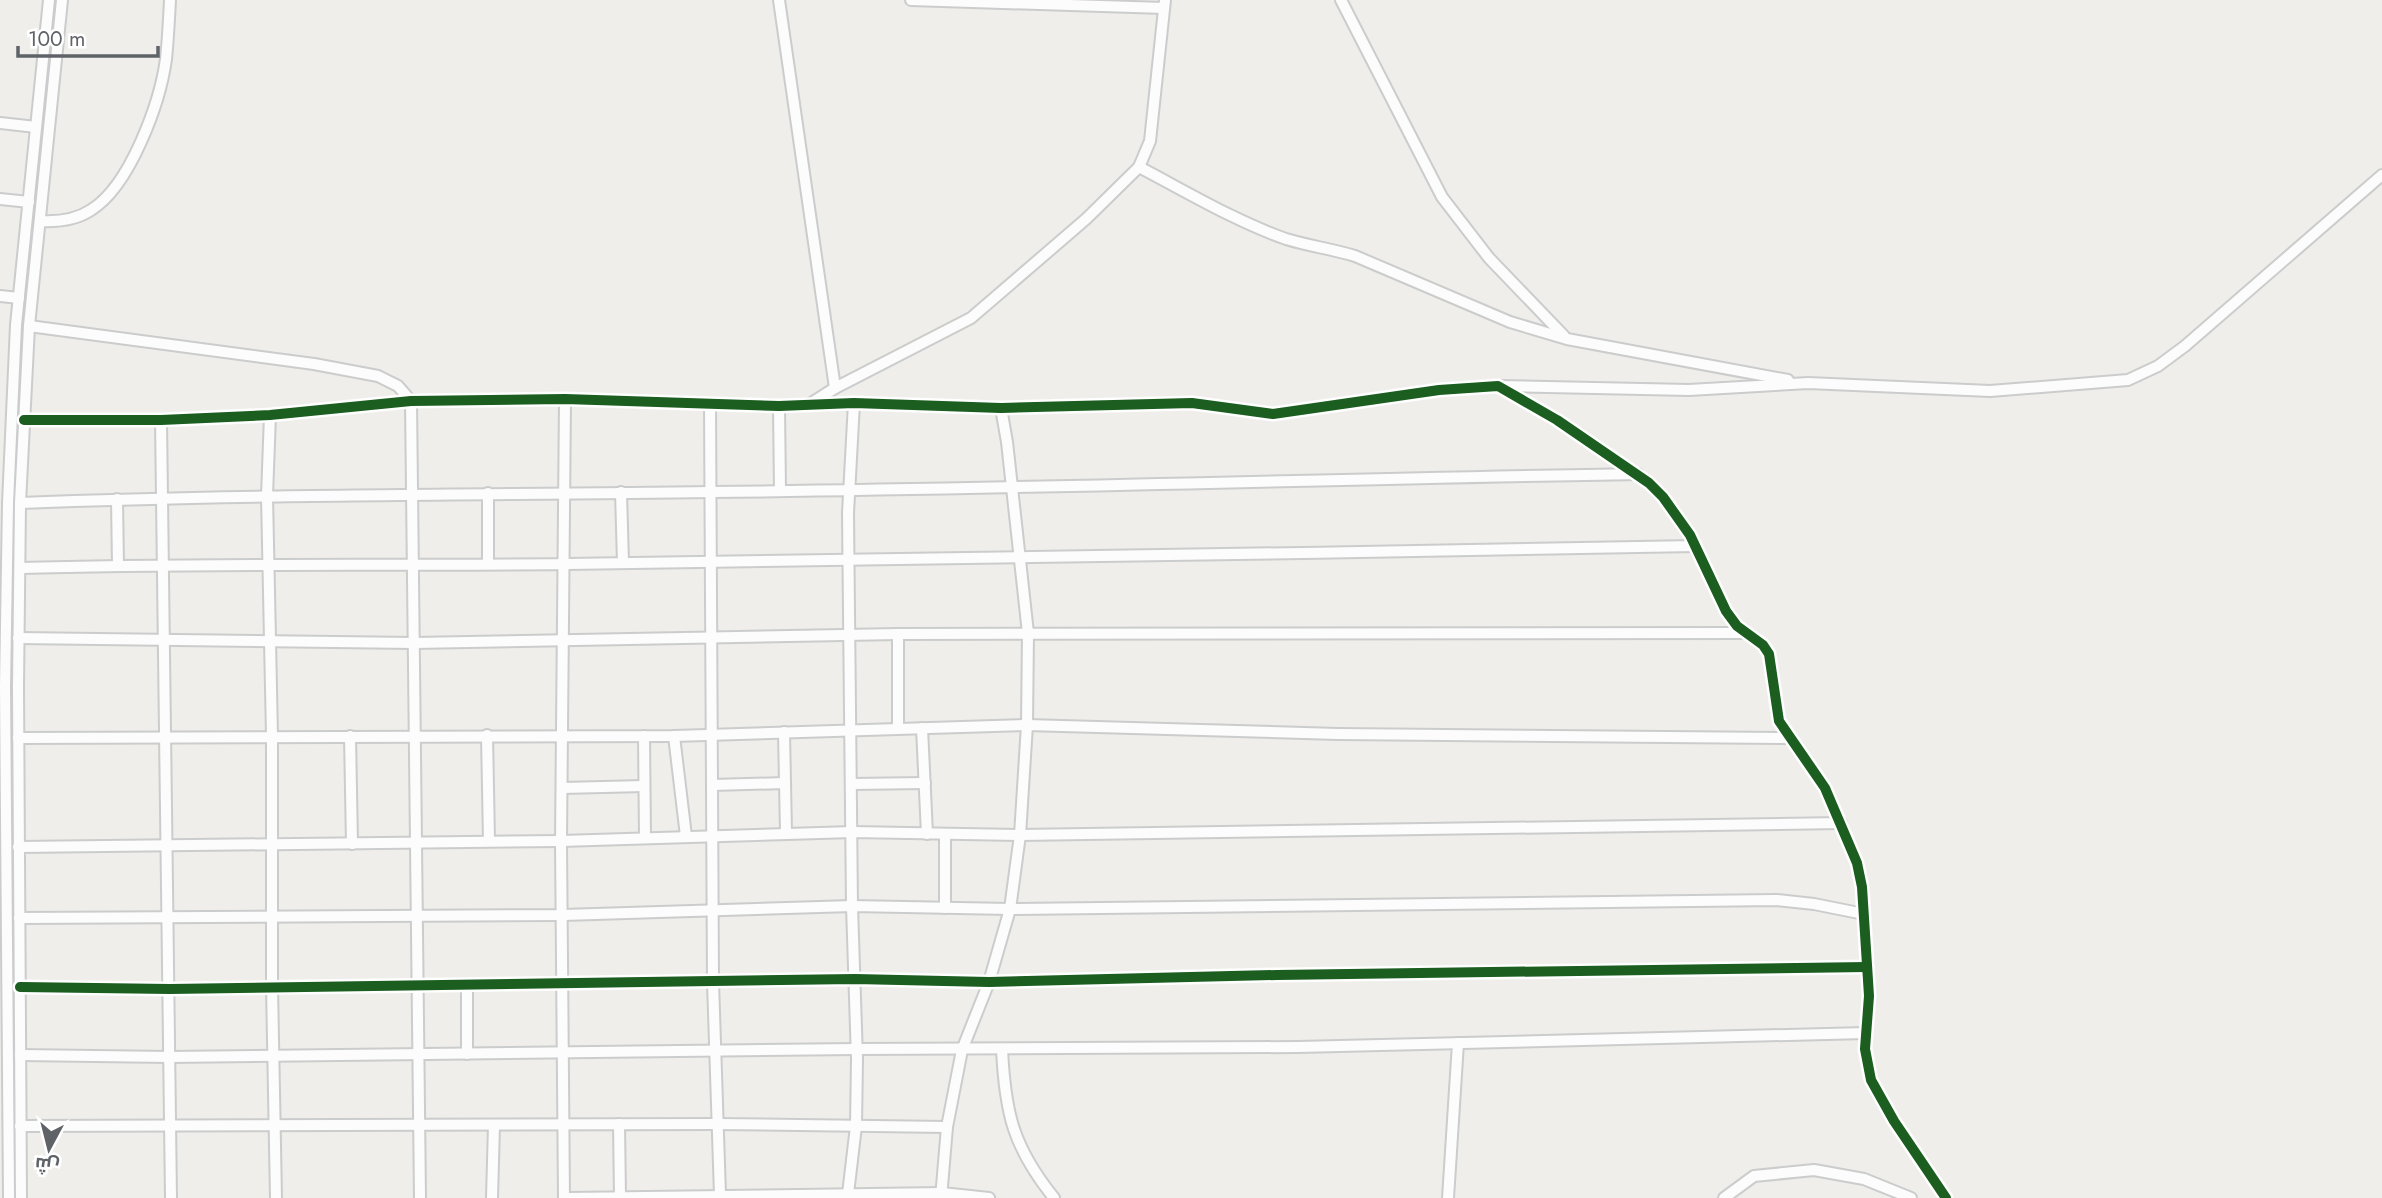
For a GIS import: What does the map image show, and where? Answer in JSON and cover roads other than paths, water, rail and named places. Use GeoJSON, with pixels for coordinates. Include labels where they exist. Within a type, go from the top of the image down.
{"type":"FeatureCollection","features":[{"type":"Feature","properties":{"kind":"street"},"geometry":{"type":"LineString","coordinates":[[9,1198],[4,1127],[5,419],[49,0]]}},
{"type":"Feature","properties":{"kind":"street"},"geometry":{"type":"LineString","coordinates":[[21,1198],[18,847],[20,503],[29,326],[62,0]]}},
{"type":"Feature","properties":{"kind":"street"},"geometry":{"type":"LineString","coordinates":[[40,221],[57,222],[88,212],[109,195],[123,175],[148,129],[166,61],[170,0]]}},
{"type":"Feature","properties":{"kind":"street"},"geometry":{"type":"LineString","coordinates":[[779,0],[835,388]]}},
{"type":"Feature","properties":{"kind":"street"},"geometry":{"type":"LineString","coordinates":[[808,405],[835,388],[971,318],[1086,219],[1139,167],[1150,141],[1165,4],[911,0]]}},
{"type":"Feature","properties":{"kind":"street"},"geometry":{"type":"LineString","coordinates":[[1341,0],[1442,197],[1489,258],[1567,339]]}},
{"type":"Feature","properties":{"kind":"street"},"geometry":{"type":"LineString","coordinates":[[0,123],[36,127]]}},
{"type":"Feature","properties":{"kind":"street"},"geometry":{"type":"LineString","coordinates":[[1139,167],[1258,228],[1289,240],[1355,256],[1510,322],[1567,339],[1808,383]]}},
{"type":"Feature","properties":{"kind":"street"},"geometry":{"type":"LineString","coordinates":[[23,420],[161,420],[270,415],[411,401],[565,399],[779,406],[853,403],[1001,408],[1192,403],[1281,413],[1426,392],[1498,386],[1689,390],[1808,383],[1990,391],[2127,380],[2158,366],[2185,346],[2382,175]]}},
{"type":"Feature","properties":{"kind":"street"},"geometry":{"type":"LineString","coordinates":[[0,199],[29,202]]}},
{"type":"Feature","properties":{"kind":"street"},"geometry":{"type":"LineString","coordinates":[[0,296],[19,298]]}},
{"type":"Feature","properties":{"kind":"street"},"geometry":{"type":"LineString","coordinates":[[29,326],[378,376],[398,386],[411,401],[420,1198]]}},
{"type":"Feature","properties":{"kind":"street"},"geometry":{"type":"LineString","coordinates":[[1498,386],[1638,474],[1663,497],[1695,546],[1726,611],[1746,633],[1763,645],[1769,654],[1779,721],[1788,738],[1825,788],[1857,863],[1864,914],[1869,996],[1865,1049],[1871,1080],[1894,1121],[1945,1198]]}},
{"type":"Feature","properties":{"kind":"street"},"geometry":{"type":"LineString","coordinates":[[565,399],[565,641],[561,841],[566,1198],[849,1194],[989,1198]]}},
{"type":"Feature","properties":{"kind":"street"},"geometry":{"type":"LineString","coordinates":[[849,1194],[856,1126],[857,1049],[852,906],[849,559],[853,403]]}},
{"type":"Feature","properties":{"kind":"street"},"geometry":{"type":"LineString","coordinates":[[710,404],[713,982],[720,1195]]}},
{"type":"Feature","properties":{"kind":"street"},"geometry":{"type":"LineString","coordinates":[[779,406],[780,491]]}},
{"type":"Feature","properties":{"kind":"street"},"geometry":{"type":"LineString","coordinates":[[941,1195],[947,1127],[962,1050],[989,982],[1010,909],[1020,835],[1027,725],[1028,633],[1001,408]]}},
{"type":"Feature","properties":{"kind":"street"},"geometry":{"type":"LineString","coordinates":[[270,415],[267,496],[276,1198]]}},
{"type":"Feature","properties":{"kind":"street"},"geometry":{"type":"LineString","coordinates":[[161,420],[171,1198]]}},
{"type":"Feature","properties":{"kind":"street"},"geometry":{"type":"LineString","coordinates":[[20,503],[267,496],[1011,488],[1274,480],[1638,474]]}},
{"type":"Feature","properties":{"kind":"street"},"geometry":{"type":"LineString","coordinates":[[621,492],[622,563]]}},
{"type":"Feature","properties":{"kind":"street"},"geometry":{"type":"LineString","coordinates":[[488,493],[488,564]]}},
{"type":"Feature","properties":{"kind":"street"},"geometry":{"type":"LineString","coordinates":[[117,499],[118,566]]}},
{"type":"Feature","properties":{"kind":"street"},"geometry":{"type":"LineString","coordinates":[[20,568],[1019,559],[1695,546]]}},
{"type":"Feature","properties":{"kind":"street"},"geometry":{"type":"LineString","coordinates":[[18,638],[414,643],[1028,633],[1746,633]]}},
{"type":"Feature","properties":{"kind":"street"},"geometry":{"type":"LineString","coordinates":[[898,634],[898,729]]}},
{"type":"Feature","properties":{"kind":"street"},"geometry":{"type":"LineString","coordinates":[[18,738],[674,736],[1027,725],[1338,733],[1788,738]]}},
{"type":"Feature","properties":{"kind":"street"},"geometry":{"type":"LineString","coordinates":[[922,728],[927,834]]}},
{"type":"Feature","properties":{"kind":"street"},"geometry":{"type":"LineString","coordinates":[[784,732],[786,833]]}},
{"type":"Feature","properties":{"kind":"street"},"geometry":{"type":"LineString","coordinates":[[486,735],[489,841]]}},
{"type":"Feature","properties":{"kind":"street"},"geometry":{"type":"LineString","coordinates":[[350,736],[352,844]]}},
{"type":"Feature","properties":{"kind":"street"},"geometry":{"type":"LineString","coordinates":[[644,736],[645,838]]}},
{"type":"Feature","properties":{"kind":"street"},"geometry":{"type":"LineString","coordinates":[[674,736],[686,836]]}},
{"type":"Feature","properties":{"kind":"street"},"geometry":{"type":"LineString","coordinates":[[712,785],[785,783]]}},
{"type":"Feature","properties":{"kind":"street"},"geometry":{"type":"LineString","coordinates":[[852,785],[925,783]]}},
{"type":"Feature","properties":{"kind":"street"},"geometry":{"type":"LineString","coordinates":[[562,788],[644,786]]}},
{"type":"Feature","properties":{"kind":"street"},"geometry":{"type":"LineString","coordinates":[[18,847],[561,841],[853,832],[1020,835],[1841,823]]}},
{"type":"Feature","properties":{"kind":"street"},"geometry":{"type":"LineString","coordinates":[[945,835],[945,908]]}},
{"type":"Feature","properties":{"kind":"street"},"geometry":{"type":"LineString","coordinates":[[19,918],[563,915],[852,906],[1010,909],[1777,900],[1864,914]]}},
{"type":"Feature","properties":{"kind":"street"},"geometry":{"type":"LineString","coordinates":[[20,987],[170,989],[855,979],[989,982],[1867,967]]}},
{"type":"Feature","properties":{"kind":"street"},"geometry":{"type":"LineString","coordinates":[[467,985],[467,1054]]}},
{"type":"Feature","properties":{"kind":"street"},"geometry":{"type":"LineString","coordinates":[[20,1055],[169,1057],[1298,1047],[1866,1033]]}},
{"type":"Feature","properties":{"kind":"street"},"geometry":{"type":"LineString","coordinates":[[1448,1198],[1458,1043]]}},
{"type":"Feature","properties":{"kind":"street"},"geometry":{"type":"LineString","coordinates":[[1002,1049],[1009,1119],[1019,1146],[1036,1177],[1054,1198]]}},
{"type":"Feature","properties":{"kind":"street"},"geometry":{"type":"LineString","coordinates":[[618,1124],[620,1197]]}},
{"type":"Feature","properties":{"kind":"street"},"geometry":{"type":"LineString","coordinates":[[20,1126],[718,1124],[947,1127]]}},
{"type":"Feature","properties":{"kind":"street"},"geometry":{"type":"LineString","coordinates":[[492,1198],[494,1125]]}},
{"type":"Feature","properties":{"kind":"street"},"geometry":{"type":"LineString","coordinates":[[1724,1198],[1754,1176],[1814,1170],[1864,1180],[1912,1198]]}}]}
